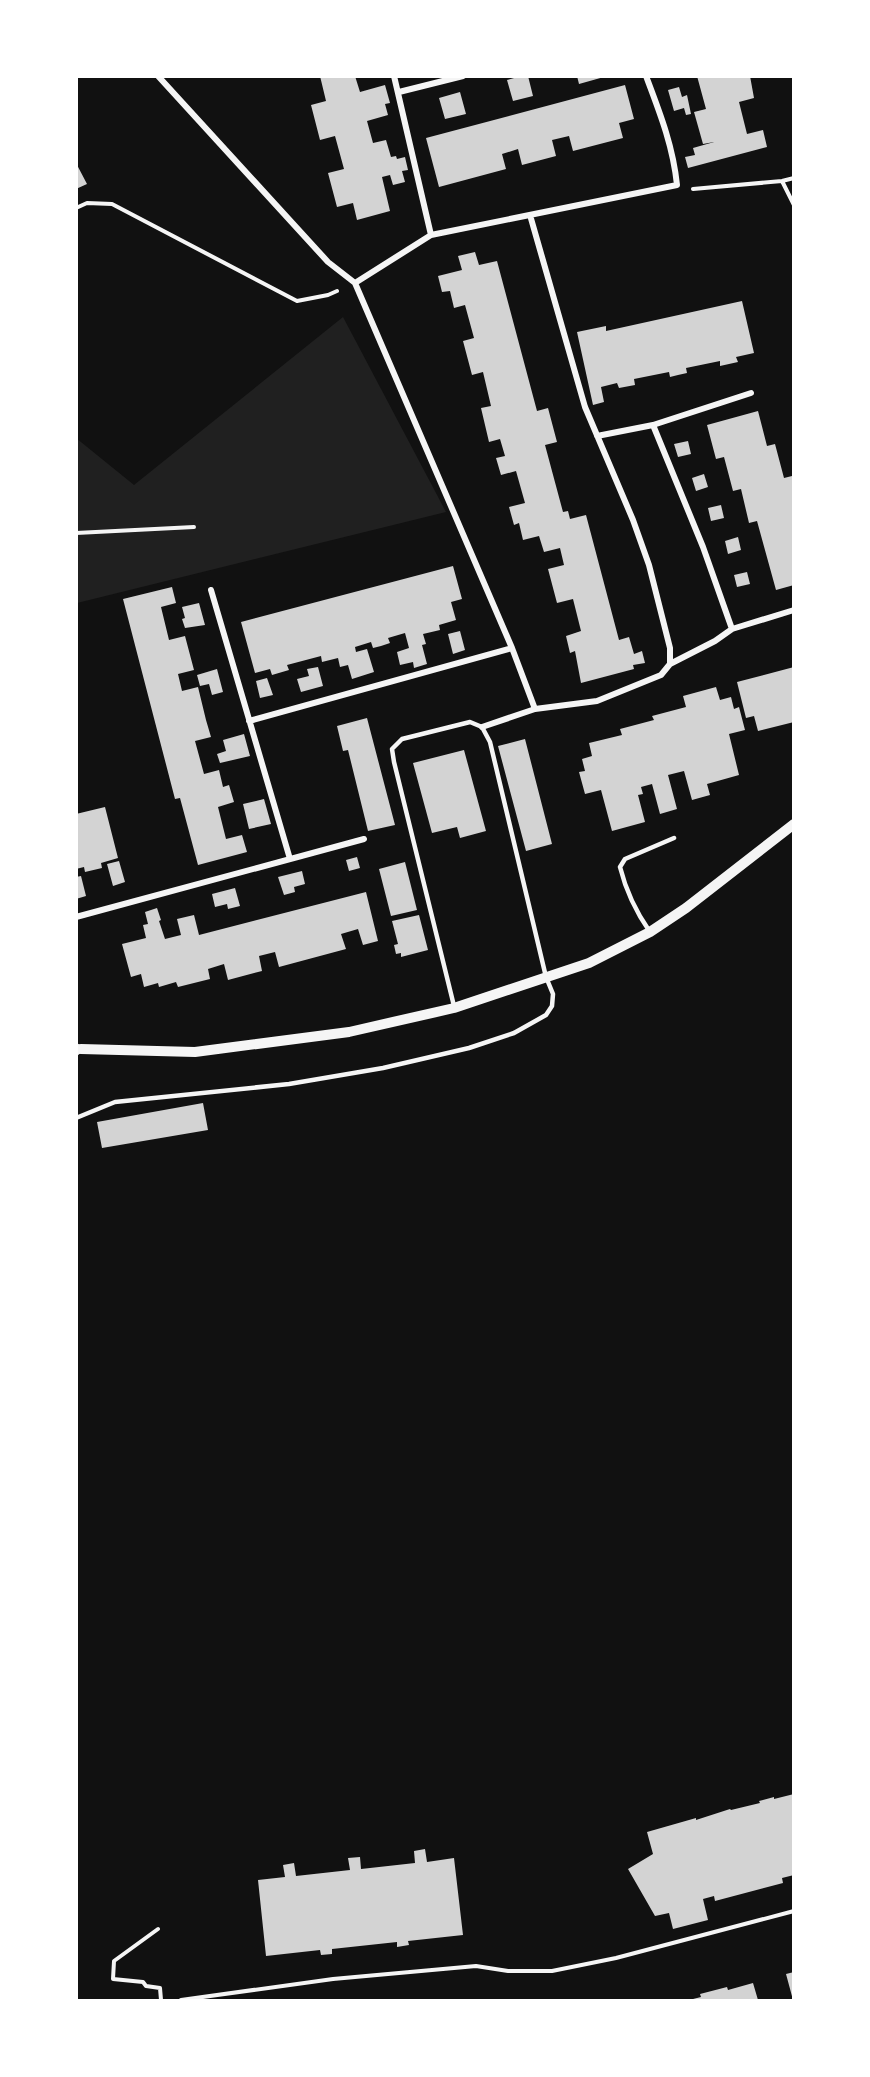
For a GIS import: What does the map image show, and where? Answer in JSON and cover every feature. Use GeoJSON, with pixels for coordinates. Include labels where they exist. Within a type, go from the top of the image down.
{"type":"FeatureCollection","features":[{"type":"Feature","properties":{"kind":"street"},"geometry":{"type":"LineString","coordinates":[[158,76],[328,262],[356,283],[512,648],[535,709]]}},
{"type":"Feature","properties":{"kind":"street"},"geometry":{"type":"LineString","coordinates":[[394,76],[431,235]]}},
{"type":"Feature","properties":{"kind":"street"},"geometry":{"type":"LineString","coordinates":[[399,92],[464,76]]}},
{"type":"Feature","properties":{"kind":"street"},"geometry":{"type":"LineString","coordinates":[[356,283],[431,235],[677,185],[674,158],[666,129],[646,76]]}},
{"type":"Feature","properties":{"kind":"street"},"geometry":{"type":"LineString","coordinates":[[530,215],[585,407],[633,520],[649,565],[670,648],[670,664]]}},
{"type":"Feature","properties":{"kind":"street"},"geometry":{"type":"LineString","coordinates":[[597,436],[653,425],[751,393]]}},
{"type":"Feature","properties":{"kind":"street"},"geometry":{"type":"LineString","coordinates":[[653,425],[703,547],[732,629]]}},
{"type":"Feature","properties":{"kind":"street"},"geometry":{"type":"LineString","coordinates":[[211,590],[290,859]]}},
{"type":"Feature","properties":{"kind":"street"},"geometry":{"type":"LineString","coordinates":[[482,727],[535,709],[597,701],[661,675],[670,664],[732,629],[794,610]]}},
{"type":"Feature","properties":{"kind":"street"},"geometry":{"type":"LineString","coordinates":[[249,721],[512,648]]}},
{"type":"Feature","properties":{"kind":"street"},"geometry":{"type":"LineString","coordinates":[[78,1049],[195,1052],[350,1032],[454,1008],[589,963],[650,932],[686,908],[794,824]]}},
{"type":"Feature","properties":{"kind":"street"},"geometry":{"type":"LineString","coordinates":[[76,917],[364,839]]}},
{"type":"Feature","properties":{"kind":"lane"},"geometry":{"type":"LineString","coordinates":[[76,1118],[115,1102],[290,1084],[384,1068],[469,1048],[514,1033],[546,1015],[552,1006],[553,994],[546,977],[490,742],[482,727],[471,722],[402,739],[392,749],[454,1008]]}},
{"type":"Feature","properties":{"kind":"lane"},"geometry":{"type":"LineString","coordinates":[[650,932],[628,892],[621,867],[625,859],[674,838]]}},
{"type":"Feature","properties":{"kind":"path"},"geometry":{"type":"LineString","coordinates":[[677,185],[696,189],[794,178]]}},
{"type":"Feature","properties":{"kind":"path"},"geometry":{"type":"LineString","coordinates":[[782,181],[794,205]]}},
{"type":"Feature","properties":{"kind":"path"},"geometry":{"type":"LineString","coordinates":[[76,208],[87,203],[112,204],[297,301],[328,295],[356,283]]}},
{"type":"Feature","properties":{"kind":"path"},"geometry":{"type":"LineString","coordinates":[[76,533],[194,527]]}},
{"type":"Feature","properties":{"kind":"path"},"geometry":{"type":"LineString","coordinates":[[181,2001],[333,1979],[477,1966],[508,1971],[552,1971],[616,1958],[794,1911]]}},
{"type":"Feature","properties":{"kind":"path"},"geometry":{"type":"LineString","coordinates":[[158,1929],[114,1961],[113,1978],[143,1982],[146,1986],[160,1988],[161,2001]]}},
{"type":"Feature","properties":{"kind":"shaded area"},"geometry":{"type":"Polygon","coordinates":[[[343,317],[446,512],[77,603],[76,438],[134,485],[343,317]]]}},
{"type":"Feature","properties":{"kind":"building"},"geometry":{"type":"Polygon","coordinates":[[[320,76],[355,76],[360,92],[385,85],[390,103],[385,104],[388,115],[367,121],[373,143],[386,140],[391,157],[396,156],[397,159],[405,157],[408,170],[402,171],[405,182],[393,185],[390,175],[382,177],[390,211],[357,220],[353,203],[337,207],[328,173],[344,169],[335,136],[320,140],[311,105],[326,101],[320,76]]]}},
{"type":"Feature","properties":{"kind":"building"},"geometry":{"type":"Polygon","coordinates":[[[528,76],[533,96],[513,101],[507,80],[528,76]]]}},
{"type":"Feature","properties":{"kind":"building"},"geometry":{"type":"Polygon","coordinates":[[[577,76],[604,76],[604,77],[579,84],[577,76]]]}},
{"type":"Feature","properties":{"kind":"building"},"geometry":{"type":"Polygon","coordinates":[[[697,76],[750,76],[754,98],[739,102],[747,134],[763,130],[767,147],[688,168],[685,157],[695,155],[693,148],[714,142],[703,144],[694,112],[706,109],[697,76]]]}},
{"type":"Feature","properties":{"kind":"building"},"geometry":{"type":"Polygon","coordinates":[[[625,85],[634,119],[619,123],[623,138],[573,151],[569,136],[552,140],[556,156],[522,165],[518,149],[502,154],[506,169],[439,187],[426,138],[625,85]]]}},
{"type":"Feature","properties":{"kind":"building"},"geometry":{"type":"Polygon","coordinates":[[[679,87],[682,97],[687,95],[691,114],[686,115],[684,108],[674,111],[668,90],[679,87]]]}},
{"type":"Feature","properties":{"kind":"building"},"geometry":{"type":"Polygon","coordinates":[[[460,92],[466,114],[445,119],[439,98],[460,92]]]}},
{"type":"Feature","properties":{"kind":"building"},"geometry":{"type":"Polygon","coordinates":[[[76,163],[87,184],[76,189],[76,163]]]}},
{"type":"Feature","properties":{"kind":"building"},"geometry":{"type":"Polygon","coordinates":[[[475,252],[479,265],[497,261],[537,411],[548,408],[557,442],[545,445],[563,512],[568,511],[570,519],[586,515],[619,640],[629,637],[634,654],[642,651],[645,663],[633,665],[634,669],[581,683],[575,651],[570,653],[566,636],[581,631],[573,599],[557,603],[548,569],[564,565],[560,548],[544,552],[539,536],[523,540],[519,523],[514,525],[509,507],[525,503],[516,471],[501,475],[496,458],[505,456],[500,439],[489,442],[481,408],[491,406],[483,372],[472,375],[463,341],[474,338],[465,305],[454,308],[450,291],[442,292],[438,276],[462,270],[458,256],[475,252]]]}},
{"type":"Feature","properties":{"kind":"building"},"geometry":{"type":"Polygon","coordinates":[[[742,301],[754,353],[736,357],[738,362],[720,366],[720,361],[686,368],[687,373],[670,377],[669,372],[634,379],[635,385],[619,388],[617,383],[601,387],[604,402],[593,405],[577,332],[606,326],[606,331],[742,301]]]}},
{"type":"Feature","properties":{"kind":"building"},"geometry":{"type":"Polygon","coordinates":[[[758,411],[767,446],[775,444],[784,478],[792,476],[794,482],[794,585],[776,590],[757,521],[749,523],[741,489],[733,491],[724,457],[716,459],[707,425],[758,411]]]}},
{"type":"Feature","properties":{"kind":"building"},"geometry":{"type":"Polygon","coordinates":[[[688,441],[691,454],[678,457],[674,444],[688,441]]]}},
{"type":"Feature","properties":{"kind":"building"},"geometry":{"type":"Polygon","coordinates":[[[704,474],[708,487],[696,491],[692,478],[704,474]]]}},
{"type":"Feature","properties":{"kind":"building"},"geometry":{"type":"Polygon","coordinates":[[[721,505],[724,518],[711,521],[708,508],[721,505]]]}},
{"type":"Feature","properties":{"kind":"building"},"geometry":{"type":"Polygon","coordinates":[[[738,537],[741,550],[728,554],[725,541],[738,537]]]}},
{"type":"Feature","properties":{"kind":"building"},"geometry":{"type":"Polygon","coordinates":[[[453,566],[462,599],[451,602],[456,620],[439,625],[440,630],[423,634],[426,644],[422,645],[427,664],[414,668],[413,662],[400,665],[397,652],[409,648],[405,633],[388,638],[390,643],[381,646],[373,648],[371,642],[355,647],[356,652],[367,649],[374,672],[352,679],[348,665],[340,667],[338,658],[322,662],[321,656],[287,665],[289,670],[272,675],[270,669],[255,673],[241,622],[453,566]]]}},
{"type":"Feature","properties":{"kind":"building"},"geometry":{"type":"Polygon","coordinates":[[[747,572],[750,584],[737,587],[734,575],[747,572]]]}},
{"type":"Feature","properties":{"kind":"building"},"geometry":{"type":"Polygon","coordinates":[[[172,587],[176,603],[161,607],[169,640],[185,636],[194,670],[178,674],[182,691],[198,687],[211,737],[195,741],[204,774],[219,770],[223,787],[229,785],[234,802],[218,807],[226,839],[242,835],[247,852],[198,865],[180,798],[175,799],[123,599],[172,587]]]}},
{"type":"Feature","properties":{"kind":"building"},"geometry":{"type":"Polygon","coordinates":[[[199,603],[205,625],[185,628],[182,607],[199,603]]]}},
{"type":"Feature","properties":{"kind":"building"},"geometry":{"type":"Polygon","coordinates":[[[460,631],[465,650],[453,654],[448,634],[460,631]]]}},
{"type":"Feature","properties":{"kind":"building"},"geometry":{"type":"Polygon","coordinates":[[[318,667],[323,686],[301,692],[297,679],[309,676],[307,669],[318,667]]]}},
{"type":"Feature","properties":{"kind":"building"},"geometry":{"type":"Polygon","coordinates":[[[794,667],[794,722],[758,731],[754,716],[746,718],[737,682],[794,667]]]}},
{"type":"Feature","properties":{"kind":"building"},"geometry":{"type":"Polygon","coordinates":[[[217,669],[223,692],[212,695],[209,684],[200,686],[197,675],[217,669]]]}},
{"type":"Feature","properties":{"kind":"building"},"geometry":{"type":"Polygon","coordinates":[[[267,678],[273,695],[260,698],[256,681],[267,678]]]}},
{"type":"Feature","properties":{"kind":"building"},"geometry":{"type":"Polygon","coordinates":[[[716,687],[720,700],[731,697],[734,709],[739,707],[745,730],[729,734],[739,775],[707,784],[710,795],[692,800],[684,771],[668,775],[677,809],[660,814],[652,784],[641,787],[643,794],[638,795],[645,822],[612,831],[601,790],[585,794],[579,772],[585,771],[582,759],[592,756],[589,743],[622,735],[620,729],[654,720],[652,716],[686,707],[683,696],[716,687]]]}},
{"type":"Feature","properties":{"kind":"building"},"geometry":{"type":"Polygon","coordinates":[[[367,718],[395,825],[368,831],[348,750],[343,751],[337,726],[367,718]]]}},
{"type":"Feature","properties":{"kind":"building"},"geometry":{"type":"Polygon","coordinates":[[[244,734],[250,756],[220,763],[217,754],[226,751],[223,740],[244,734]]]}},
{"type":"Feature","properties":{"kind":"building"},"geometry":{"type":"Polygon","coordinates":[[[525,739],[552,844],[526,851],[498,746],[525,739]]]}},
{"type":"Feature","properties":{"kind":"building"},"geometry":{"type":"Polygon","coordinates":[[[464,750],[486,831],[460,838],[457,827],[432,833],[413,763],[464,750]]]}},
{"type":"Feature","properties":{"kind":"building"},"geometry":{"type":"Polygon","coordinates":[[[264,799],[271,824],[249,829],[243,804],[264,799]]]}},
{"type":"Feature","properties":{"kind":"building"},"geometry":{"type":"Polygon","coordinates":[[[105,807],[118,858],[101,863],[102,868],[85,872],[84,867],[76,869],[76,814],[105,807]]]}},
{"type":"Feature","properties":{"kind":"building"},"geometry":{"type":"Polygon","coordinates":[[[357,857],[360,868],[349,871],[346,860],[357,857]]]}},
{"type":"Feature","properties":{"kind":"building"},"geometry":{"type":"Polygon","coordinates":[[[119,861],[125,882],[113,886],[107,864],[119,861]]]}},
{"type":"Feature","properties":{"kind":"building"},"geometry":{"type":"Polygon","coordinates":[[[405,862],[417,910],[391,916],[379,869],[405,862]]]}},
{"type":"Feature","properties":{"kind":"building"},"geometry":{"type":"Polygon","coordinates":[[[302,871],[305,884],[294,887],[295,892],[284,895],[278,877],[302,871]]]}},
{"type":"Feature","properties":{"kind":"building"},"geometry":{"type":"Polygon","coordinates":[[[81,876],[86,896],[76,899],[76,877],[81,876]]]}},
{"type":"Feature","properties":{"kind":"building"},"geometry":{"type":"Polygon","coordinates":[[[235,888],[240,906],[228,909],[227,904],[215,907],[212,894],[235,888]]]}},
{"type":"Feature","properties":{"kind":"building"},"geometry":{"type":"Polygon","coordinates":[[[366,892],[378,941],[363,945],[358,929],[341,934],[346,949],[279,967],[275,952],[259,956],[262,971],[228,980],[224,964],[208,969],[210,979],[178,987],[176,982],[159,987],[158,983],[144,987],[141,974],[131,977],[122,944],[146,938],[143,925],[148,924],[145,912],[157,908],[165,939],[181,935],[177,919],[194,915],[199,935],[366,892]]]}},
{"type":"Feature","properties":{"kind":"building"},"geometry":{"type":"Polygon","coordinates":[[[419,915],[428,950],[401,957],[401,953],[396,954],[394,945],[398,944],[392,921],[419,915]]]}},
{"type":"Feature","properties":{"kind":"building"},"geometry":{"type":"Polygon","coordinates":[[[203,1103],[208,1130],[102,1148],[97,1122],[203,1103]]]}},
{"type":"Feature","properties":{"kind":"building"},"geometry":{"type":"Polygon","coordinates":[[[794,1794],[794,1875],[782,1878],[783,1883],[715,1901],[714,1896],[703,1899],[708,1920],[673,1929],[669,1913],[655,1916],[628,1869],[653,1854],[647,1832],[760,1803],[759,1801],[774,1797],[774,1799],[794,1794]]]}},
{"type":"Feature","properties":{"kind":"building"},"geometry":{"type":"Polygon","coordinates":[[[425,1849],[427,1862],[454,1858],[463,1935],[408,1941],[409,1945],[397,1947],[397,1942],[332,1949],[332,1954],[321,1955],[320,1950],[266,1956],[258,1880],[285,1877],[283,1865],[294,1863],[296,1876],[350,1870],[348,1858],[360,1857],[361,1869],[415,1863],[414,1851],[425,1849]]]}},
{"type":"Feature","properties":{"kind":"building"},"geometry":{"type":"Polygon","coordinates":[[[794,1972],[794,2000],[793,2000],[786,1974],[794,1972]]]}},
{"type":"Feature","properties":{"kind":"building"},"geometry":{"type":"Polygon","coordinates":[[[753,1983],[758,2000],[689,2000],[701,1997],[700,1994],[753,1983]]]}}]}
